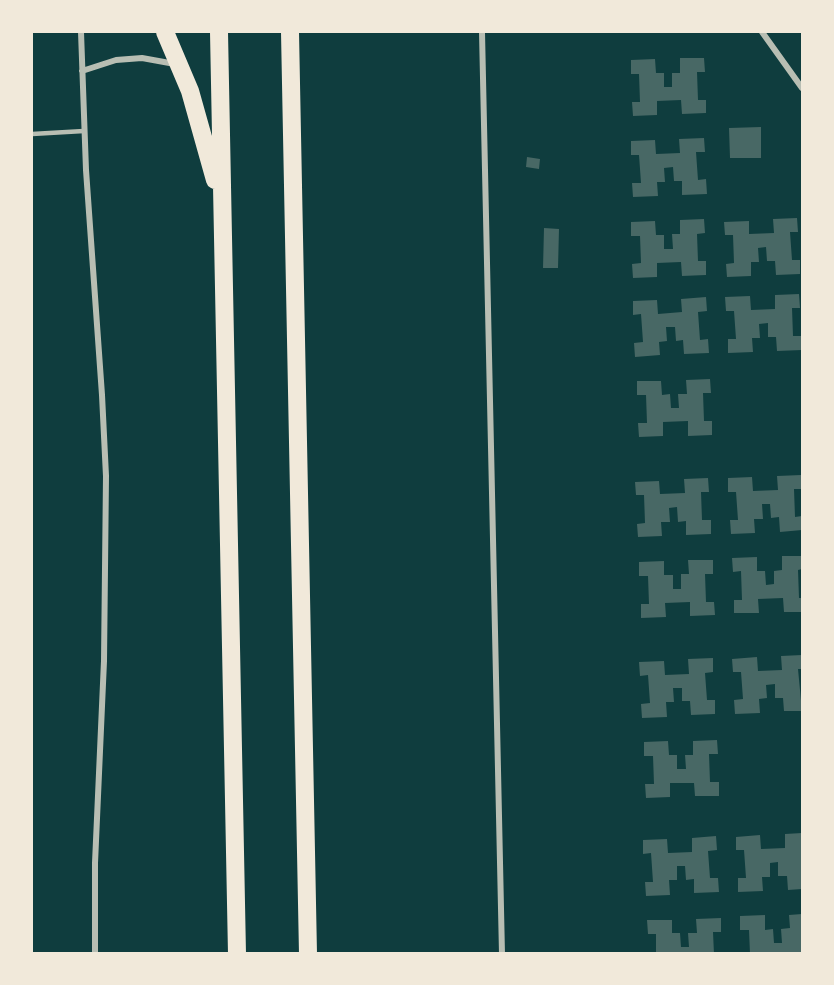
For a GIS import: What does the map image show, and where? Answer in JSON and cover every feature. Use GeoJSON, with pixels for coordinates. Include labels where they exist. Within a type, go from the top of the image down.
{"type":"FeatureCollection","features":[{"type":"Feature","properties":{"kind":"highway"},"geometry":{"type":"LineString","coordinates":[[165,32],[190,91],[222,205]]}},
{"type":"Feature","properties":{"kind":"highway"},"geometry":{"type":"LineString","coordinates":[[219,32],[237,954]]}},
{"type":"Feature","properties":{"kind":"highway"},"geometry":{"type":"LineString","coordinates":[[290,32],[308,954]]}},
{"type":"Feature","properties":{"kind":"street"},"geometry":{"type":"LineString","coordinates":[[81,32],[84,131],[106,476],[104,649],[95,863],[95,954]]}},
{"type":"Feature","properties":{"kind":"street"},"geometry":{"type":"LineString","coordinates":[[482,32],[502,954]]}},
{"type":"Feature","properties":{"kind":"street"},"geometry":{"type":"LineString","coordinates":[[762,32],[802,88]]}},
{"type":"Feature","properties":{"kind":"street"},"geometry":{"type":"LineString","coordinates":[[82,71],[116,60],[142,57],[180,65]]}},
{"type":"Feature","properties":{"kind":"lane"},"geometry":{"type":"LineString","coordinates":[[32,134],[84,131]]}},
{"type":"Feature","properties":{"kind":"building"},"geometry":{"type":"Polygon","coordinates":[[[680,58],[704,58],[705,72],[697,72],[698,100],[706,100],[706,113],[682,114],[681,100],[657,101],[657,115],[633,116],[632,102],[640,102],[639,74],[631,74],[631,60],[655,59],[656,73],[664,73],[664,87],[672,87],[672,73],[680,73],[680,58]]]}},
{"type":"Feature","properties":{"kind":"building"},"geometry":{"type":"Polygon","coordinates":[[[761,127],[761,158],[730,158],[729,128],[761,127]]]}},
{"type":"Feature","properties":{"kind":"building"},"geometry":{"type":"Polygon","coordinates":[[[704,138],[705,152],[696,152],[698,180],[706,179],[707,194],[682,195],[682,181],[674,181],[673,167],[664,168],[665,182],[657,182],[658,196],[633,197],[632,183],[641,183],[639,155],[631,155],[631,141],[655,140],[656,154],[680,153],[679,139],[704,138]]]}},
{"type":"Feature","properties":{"kind":"building"},"geometry":{"type":"Polygon","coordinates":[[[527,157],[540,159],[539,169],[526,167],[527,157]]]}},
{"type":"Feature","properties":{"kind":"building"},"geometry":{"type":"Polygon","coordinates":[[[797,218],[798,232],[790,232],[792,260],[800,260],[800,274],[776,275],[775,261],[767,261],[766,247],[758,248],[759,262],[751,262],[751,276],[727,277],[726,264],[734,263],[733,235],[725,235],[724,222],[749,221],[749,234],[774,233],[773,219],[797,218]]]}},
{"type":"Feature","properties":{"kind":"building"},"geometry":{"type":"Polygon","coordinates":[[[704,219],[705,233],[697,234],[698,261],[706,261],[706,275],[682,276],[681,262],[657,263],[657,277],[633,278],[632,264],[641,263],[640,236],[631,236],[631,222],[655,221],[656,235],[664,235],[664,249],[673,249],[672,234],[680,234],[680,220],[704,219]]]}},
{"type":"Feature","properties":{"kind":"building"},"geometry":{"type":"Polygon","coordinates":[[[544,228],[559,229],[558,268],[543,268],[544,228]]]}},
{"type":"Feature","properties":{"kind":"building"},"geometry":{"type":"Polygon","coordinates":[[[799,294],[800,308],[792,308],[793,336],[801,336],[802,350],[777,351],[776,337],[768,337],[768,323],[759,324],[760,338],[752,338],[753,352],[728,353],[728,339],[736,339],[734,311],[726,311],[725,297],[750,296],[751,310],[775,309],[775,295],[799,294]]]}},
{"type":"Feature","properties":{"kind":"building"},"geometry":{"type":"Polygon","coordinates":[[[706,297],[707,311],[698,312],[700,340],[708,339],[709,353],[684,354],[683,340],[676,341],[675,327],[666,327],[667,341],[659,342],[660,355],[635,357],[634,343],[643,342],[641,314],[633,315],[633,301],[657,300],[658,314],[682,312],[681,299],[706,297]]]}},
{"type":"Feature","properties":{"kind":"building"},"geometry":{"type":"Polygon","coordinates":[[[710,379],[711,393],[703,393],[704,421],[712,421],[712,435],[688,436],[688,421],[663,422],[663,436],[639,437],[638,423],[647,423],[646,395],[637,395],[637,381],[661,381],[662,395],[670,394],[671,408],[679,408],[678,394],[687,394],[686,380],[710,379]]]}},
{"type":"Feature","properties":{"kind":"building"},"geometry":{"type":"Polygon","coordinates":[[[801,475],[802,489],[794,489],[795,517],[802,516],[802,530],[780,532],[779,517],[771,518],[770,504],[762,504],[763,519],[754,519],[755,533],[731,534],[730,520],[738,520],[736,492],[728,492],[728,478],[752,477],[753,491],[778,490],[777,476],[801,475]]]}},
{"type":"Feature","properties":{"kind":"building"},"geometry":{"type":"Polygon","coordinates":[[[708,478],[709,492],[701,492],[702,520],[711,520],[711,534],[686,535],[686,521],[678,522],[677,507],[669,508],[670,522],[661,522],[662,536],[638,537],[637,524],[645,523],[644,495],[636,495],[635,482],[659,481],[660,494],[685,493],[684,479],[708,478]]]}},
{"type":"Feature","properties":{"kind":"building"},"geometry":{"type":"Polygon","coordinates":[[[782,556],[802,556],[802,569],[798,570],[802,612],[784,612],[783,598],[758,599],[759,613],[734,613],[734,600],[742,600],[741,571],[733,572],[732,558],[757,557],[757,571],[765,571],[766,585],[774,584],[774,571],[782,570],[782,556]]]}},
{"type":"Feature","properties":{"kind":"building"},"geometry":{"type":"Polygon","coordinates":[[[688,560],[713,560],[713,574],[705,574],[706,602],[714,602],[715,615],[690,616],[690,602],[665,603],[666,617],[641,618],[641,604],[649,604],[648,576],[639,576],[639,562],[664,561],[664,575],[673,575],[673,589],[681,589],[681,574],[689,574],[688,560]]]}},
{"type":"Feature","properties":{"kind":"building"},"geometry":{"type":"Polygon","coordinates":[[[802,655],[802,669],[798,669],[802,711],[784,711],[783,698],[775,698],[775,684],[766,685],[767,698],[759,699],[760,713],[735,714],[734,700],[743,699],[741,672],[733,672],[732,659],[757,657],[758,671],[782,670],[781,656],[802,655]]]}},
{"type":"Feature","properties":{"kind":"building"},"geometry":{"type":"Polygon","coordinates":[[[713,658],[713,672],[705,673],[707,700],[715,700],[715,714],[691,715],[690,701],[682,701],[682,688],[673,688],[674,702],[666,702],[667,717],[642,718],[641,704],[650,703],[648,675],[640,676],[639,662],[664,661],[665,675],[689,674],[688,659],[713,658]]]}},
{"type":"Feature","properties":{"kind":"building"},"geometry":{"type":"Polygon","coordinates":[[[717,740],[718,754],[709,754],[710,782],[719,782],[719,796],[695,796],[694,783],[670,783],[670,797],[646,798],[645,784],[654,784],[653,756],[644,756],[644,742],[668,741],[669,755],[677,755],[677,769],[686,769],[685,755],[693,755],[693,741],[717,740]]]}},
{"type":"Feature","properties":{"kind":"building"},"geometry":{"type":"Polygon","coordinates":[[[802,833],[802,889],[788,890],[787,876],[778,876],[778,862],[770,863],[770,877],[762,877],[763,891],[738,892],[738,878],[746,878],[744,850],[736,850],[736,837],[760,835],[761,849],[785,848],[785,834],[802,833]]]}},
{"type":"Feature","properties":{"kind":"building"},"geometry":{"type":"Polygon","coordinates":[[[716,836],[717,850],[708,851],[710,878],[718,878],[719,892],[694,893],[694,879],[686,880],[685,866],[677,866],[677,880],[669,880],[670,895],[646,896],[645,882],[653,882],[651,853],[643,854],[643,840],[667,839],[668,853],[692,852],[692,838],[716,836]]]}},
{"type":"Feature","properties":{"kind":"building"},"geometry":{"type":"Polygon","coordinates":[[[802,914],[802,954],[750,954],[749,930],[740,930],[740,916],[765,915],[765,930],[773,929],[774,943],[782,943],[781,929],[790,928],[789,915],[802,914]]]}},
{"type":"Feature","properties":{"kind":"building"},"geometry":{"type":"Polygon","coordinates":[[[721,918],[721,932],[713,932],[714,954],[656,954],[656,934],[648,934],[647,920],[672,920],[672,933],[680,933],[681,947],[689,947],[688,933],[697,933],[696,919],[721,918]]]}}]}
